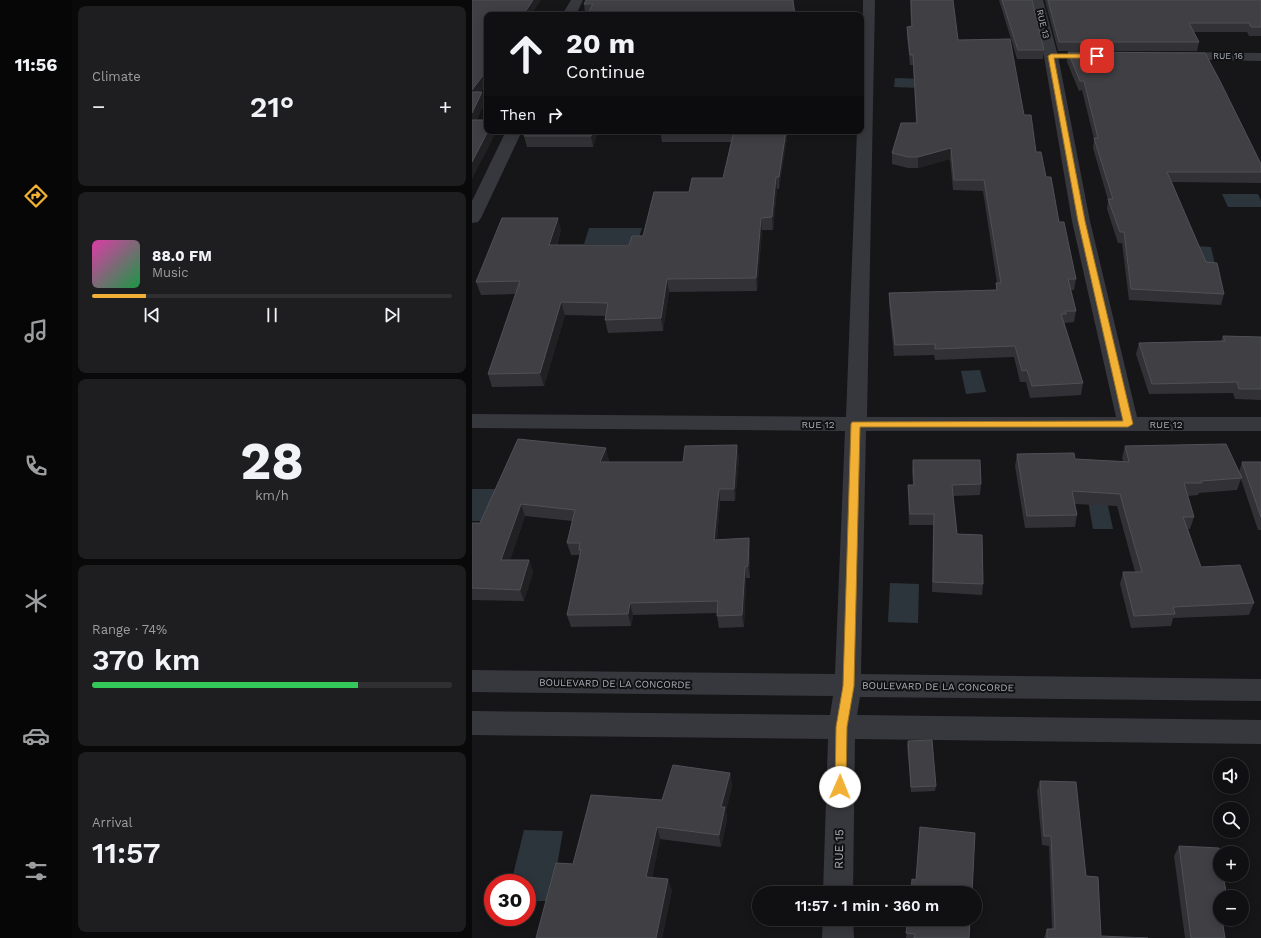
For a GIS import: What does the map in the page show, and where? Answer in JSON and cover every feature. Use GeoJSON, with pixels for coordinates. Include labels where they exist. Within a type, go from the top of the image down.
{"type":"FeatureCollection","features":[{"type":"Feature","properties":{"kind":"street"},"geometry":{"type":"LineString","coordinates":[[571,12],[577,0]]}},
{"type":"Feature","properties":{"kind":"street","name":"RUE 15"},"geometry":{"type":"LineString","coordinates":[[838,886],[842,727],[848,686],[869,0]]}},
{"type":"Feature","properties":{"kind":"street","name":"RUE 13"},"geometry":{"type":"LineString","coordinates":[[1037,0],[1058,56],[1081,221],[1128,424]]}},
{"type":"Feature","properties":{"kind":"street","name":"RUE 16"},"geometry":{"type":"LineString","coordinates":[[1159,56],[1257,61]]}},
{"type":"Feature","properties":{"kind":"street"},"geometry":{"type":"LineString","coordinates":[[472,218],[513,134]]}},
{"type":"Feature","properties":{"kind":"street","name":"RUE 12"},"geometry":{"type":"LineString","coordinates":[[472,421],[855,424],[1261,424]]}},
{"type":"Feature","properties":{"kind":"street","name":"BOULEVARD DE LA CONCORDE"},"geometry":{"type":"LineString","coordinates":[[472,681],[1261,690]]}},
{"type":"Feature","properties":{"kind":"street"},"geometry":{"type":"LineString","coordinates":[[472,723],[1261,732]]}},
{"type":"Feature","properties":{"kind":"street"},"geometry":{"type":"LineString","coordinates":[[838,926],[838,938]]}},
{"type":"Feature","properties":{"kind":"shaded area"},"geometry":{"type":"Polygon","coordinates":[[[895,78],[928,79],[920,88],[894,87],[895,78]]]}},
{"type":"Feature","properties":{"kind":"shaded area"},"geometry":{"type":"Polygon","coordinates":[[[1222,194],[1258,194],[1261,201],[1261,207],[1228,207],[1222,194]]]}},
{"type":"Feature","properties":{"kind":"shaded area"},"geometry":{"type":"Polygon","coordinates":[[[589,228],[642,228],[637,244],[584,244],[589,228]]]}},
{"type":"Feature","properties":{"kind":"shaded area"},"geometry":{"type":"Polygon","coordinates":[[[1166,244],[1211,247],[1215,264],[1168,261],[1166,244]]]}},
{"type":"Feature","properties":{"kind":"shaded area"},"geometry":{"type":"Polygon","coordinates":[[[980,370],[986,392],[966,394],[961,371],[980,370]]]}},
{"type":"Feature","properties":{"kind":"shaded area"},"geometry":{"type":"Polygon","coordinates":[[[472,489],[501,489],[489,521],[472,521],[472,489]]]}},
{"type":"Feature","properties":{"kind":"shaded area"},"geometry":{"type":"Polygon","coordinates":[[[1088,501],[1107,501],[1113,529],[1093,529],[1088,501]]]}},
{"type":"Feature","properties":{"kind":"shaded area"},"geometry":{"type":"Polygon","coordinates":[[[890,583],[919,584],[918,623],[888,622],[890,583]]]}},
{"type":"Feature","properties":{"kind":"shaded area"},"geometry":{"type":"Polygon","coordinates":[[[524,830],[563,831],[551,901],[536,901],[536,874],[513,874],[524,830]]]}},
{"type":"Feature","properties":{"kind":"building"},"geometry":{"type":"Polygon","coordinates":[[[472,0],[533,0],[525,12],[484,12],[484,74],[472,90],[472,0]]]}},
{"type":"Feature","properties":{"kind":"building"},"geometry":{"type":"Polygon","coordinates":[[[586,0],[793,0],[795,12],[589,12],[593,4],[584,4],[586,0]]]}},
{"type":"Feature","properties":{"kind":"building"},"geometry":{"type":"Polygon","coordinates":[[[911,0],[953,0],[958,40],[1010,39],[1024,115],[1031,115],[1036,152],[1041,152],[1046,177],[1051,177],[1059,222],[1064,222],[1076,279],[1068,279],[1076,311],[1066,311],[1066,314],[1061,314],[1083,383],[1032,386],[1027,370],[1022,371],[1015,346],[935,349],[935,344],[895,345],[889,293],[997,290],[996,283],[1001,283],[984,180],[954,180],[951,148],[918,157],[908,157],[892,153],[901,123],[917,123],[913,55],[910,55],[907,27],[912,26],[911,0]]]}},
{"type":"Feature","properties":{"kind":"building"},"geometry":{"type":"Polygon","coordinates":[[[1002,0],[1032,0],[1044,50],[1018,50],[1002,0]]]}},
{"type":"Feature","properties":{"kind":"building"},"geometry":{"type":"Polygon","coordinates":[[[1048,0],[1261,0],[1261,27],[1251,27],[1249,23],[1189,23],[1199,42],[1059,42],[1048,0]]]}},
{"type":"Feature","properties":{"kind":"building"},"geometry":{"type":"Polygon","coordinates":[[[1068,52],[1205,53],[1261,164],[1261,172],[1167,172],[1206,262],[1217,263],[1224,294],[1131,289],[1124,232],[1120,232],[1108,199],[1113,199],[1094,138],[1098,138],[1084,81],[1080,81],[1068,52]]]}},
{"type":"Feature","properties":{"kind":"building"},"geometry":{"type":"Polygon","coordinates":[[[472,92],[482,92],[472,113],[472,92]]]}},
{"type":"Feature","properties":{"kind":"building"},"geometry":{"type":"Polygon","coordinates":[[[472,120],[484,120],[484,134],[486,134],[472,162],[472,120]]]}},
{"type":"Feature","properties":{"kind":"building"},"geometry":{"type":"Polygon","coordinates":[[[525,134],[592,134],[591,136],[524,136],[525,134]]]}},
{"type":"Feature","properties":{"kind":"building"},"geometry":{"type":"Polygon","coordinates":[[[733,134],[786,134],[779,177],[776,177],[772,217],[761,218],[756,278],[667,279],[661,318],[605,320],[608,303],[561,302],[540,373],[488,374],[520,281],[476,282],[502,218],[558,218],[549,245],[629,245],[632,236],[643,236],[654,192],[689,192],[692,178],[723,178],[733,134]]]}},
{"type":"Feature","properties":{"kind":"building"},"geometry":{"type":"Polygon","coordinates":[[[1223,336],[1261,337],[1261,389],[1239,389],[1237,382],[1152,384],[1139,343],[1225,341],[1223,336]]]}},
{"type":"Feature","properties":{"kind":"building"},"geometry":{"type":"Polygon","coordinates":[[[518,439],[606,448],[600,462],[683,462],[685,446],[737,445],[734,489],[719,489],[714,540],[749,538],[748,566],[745,567],[742,615],[717,616],[718,601],[630,603],[628,614],[567,615],[581,550],[579,550],[580,543],[567,543],[575,510],[521,504],[501,560],[529,560],[520,590],[472,588],[472,523],[480,523],[518,439]]]}},
{"type":"Feature","properties":{"kind":"building"},"geometry":{"type":"Polygon","coordinates":[[[1226,444],[1242,478],[1201,481],[1202,483],[1184,483],[1194,517],[1183,517],[1201,567],[1240,565],[1254,603],[1173,607],[1175,614],[1134,616],[1123,572],[1142,572],[1120,494],[1072,491],[1077,515],[1027,516],[1017,454],[1074,453],[1075,459],[1129,462],[1125,446],[1226,444]]]}},
{"type":"Feature","properties":{"kind":"building"},"geometry":{"type":"Polygon","coordinates":[[[913,460],[980,460],[981,484],[952,485],[957,534],[982,535],[983,584],[933,582],[934,514],[910,514],[908,485],[914,485],[913,460]]]}},
{"type":"Feature","properties":{"kind":"building"},"geometry":{"type":"Polygon","coordinates":[[[1242,462],[1261,462],[1261,517],[1242,462]]]}},
{"type":"Feature","properties":{"kind":"building"},"geometry":{"type":"Polygon","coordinates":[[[932,740],[936,786],[911,787],[908,741],[932,740]]]}},
{"type":"Feature","properties":{"kind":"building"},"geometry":{"type":"Polygon","coordinates":[[[673,765],[730,773],[721,807],[725,807],[719,835],[657,827],[646,877],[668,879],[656,938],[536,938],[556,863],[573,864],[591,795],[662,800],[673,765]]]}},
{"type":"Feature","properties":{"kind":"building"},"geometry":{"type":"Polygon","coordinates":[[[1040,781],[1076,782],[1086,876],[1098,877],[1101,936],[1148,938],[1047,938],[1047,929],[1055,929],[1051,836],[1044,836],[1040,781]]]}},
{"type":"Feature","properties":{"kind":"building"},"geometry":{"type":"Polygon","coordinates":[[[920,827],[975,833],[972,886],[912,886],[912,879],[916,880],[920,827]]]}},
{"type":"Feature","properties":{"kind":"building"},"geometry":{"type":"Polygon","coordinates":[[[1179,846],[1213,848],[1213,882],[1224,882],[1226,890],[1213,890],[1213,926],[1223,926],[1225,938],[1191,938],[1179,846]]]}},
{"type":"Feature","properties":{"kind":"building"},"geometry":{"type":"Polygon","coordinates":[[[907,926],[970,926],[969,938],[914,938],[915,934],[906,933],[907,926]]]}},
{"type":"Feature","properties":{"kind":"route"},"geometry":{"type":"LineString","coordinates":[[840,787],[842,727],[848,686],[855,424],[1128,424],[1081,221],[1051,56],[1097,56]]}}]}
